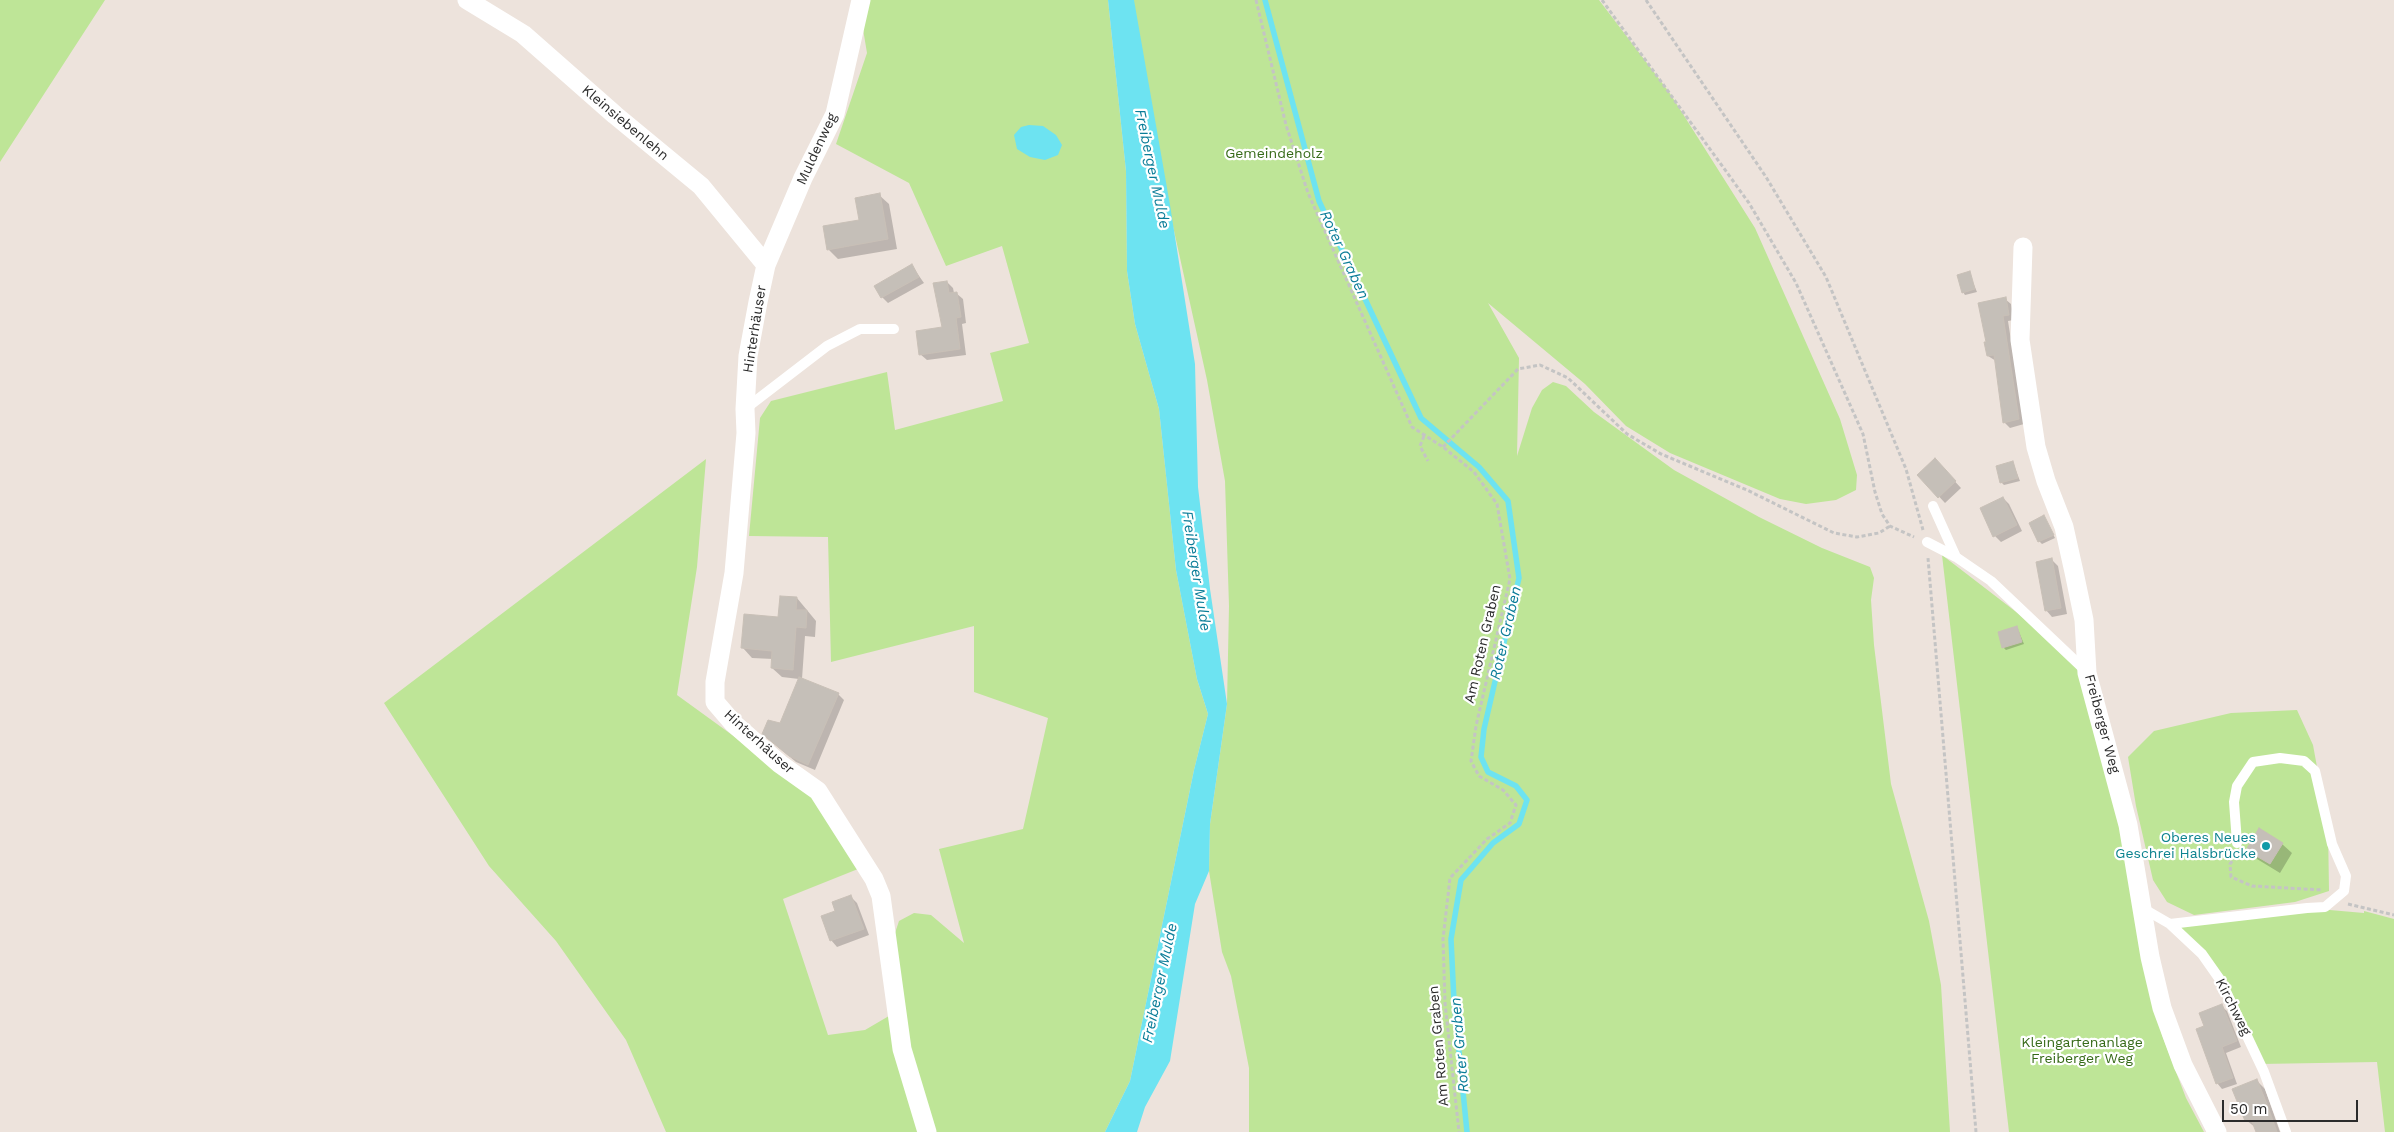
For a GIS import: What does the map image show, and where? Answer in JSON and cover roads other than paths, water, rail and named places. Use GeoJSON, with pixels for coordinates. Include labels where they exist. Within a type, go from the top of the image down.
{"type":"FeatureCollection","features":[{"type":"Feature","properties":{"kind":"street","name":"Kleinsiebenlehn"},"geometry":{"type":"LineString","coordinates":[[466,0],[523,34],[615,116],[701,186],[766,265]]}},
{"type":"Feature","properties":{"kind":"street","name":"Muldenweg"},"geometry":{"type":"LineString","coordinates":[[766,265],[803,178],[835,114],[861,0]]}},
{"type":"Feature","properties":{"kind":"street","name":"Freiberger Weg"},"geometry":{"type":"LineString","coordinates":[[2023,247],[2020,340],[2036,447],[2046,481],[2064,527],[2084,620],[2088,673],[2128,825],[2144,909],[2150,957],[2162,1008],[2183,1065],[2217,1132]]}},
{"type":"Feature","properties":{"kind":"street","name":"Hinterhäuser"},"geometry":{"type":"LineString","coordinates":[[766,265],[748,356],[745,409],[746,432],[734,573],[715,682],[715,702],[733,723],[780,764],[818,791],[874,879],[881,896],[902,1049],[927,1132]]}},
{"type":"Feature","properties":{"kind":"lane"},"geometry":{"type":"LineString","coordinates":[[745,409],[827,346],[860,329],[894,329]]}},
{"type":"Feature","properties":{"kind":"lane"},"geometry":{"type":"LineString","coordinates":[[1933,506],[1956,556]]}},
{"type":"Feature","properties":{"kind":"lane"},"geometry":{"type":"LineString","coordinates":[[1927,542],[1956,556],[1991,581],[2088,673]]}},
{"type":"Feature","properties":{"kind":"lane"},"geometry":{"type":"LineString","coordinates":[[2170,924],[2307,908],[2326,908],[2344,891],[2346,876],[2332,844],[2315,771],[2304,761],[2280,758],[2253,762],[2237,786],[2234,802],[2237,843]]}},
{"type":"Feature","properties":{"kind":"lane","name":"Kirchweg"},"geometry":{"type":"LineString","coordinates":[[2144,909],[2170,924],[2202,954],[2221,981],[2264,1072],[2286,1132]]}},
{"type":"Feature","properties":{"kind":"water","name":"Freiberger Mulde"},"geometry":{"type":"Polygon","coordinates":[[[1108,0],[1134,0],[1170,205],[1195,364],[1198,487],[1210,589],[1227,704],[1210,824],[1209,871],[1195,904],[1170,1061],[1145,1107],[1137,1132],[1105,1132],[1130,1081],[1194,770],[1208,714],[1197,679],[1176,570],[1159,409],[1135,324],[1127,271],[1126,171],[1108,0]]]}},
{"type":"Feature","properties":{"kind":"water"},"geometry":{"type":"Polygon","coordinates":[[[1029,125],[1043,126],[1056,135],[1062,145],[1058,155],[1045,160],[1030,157],[1017,149],[1014,135],[1021,127],[1029,125]]]}},
{"type":"Feature","properties":{"kind":"waterway","name":"Roter Graben"},"geometry":{"type":"LineString","coordinates":[[1265,0],[1319,201],[1421,418],[1479,467],[1508,501],[1519,578],[1484,729],[1481,757],[1488,772],[1516,786],[1527,800],[1519,824],[1493,843],[1461,880],[1451,939],[1454,1001],[1467,1132]]}},
{"type":"Feature","properties":{"kind":"place","name":"Oberes Neues Geschrei Halsbrücke"},"geometry":{"type":"Point","coordinates":[2266,846]}},
{"type":"Feature","properties":{"kind":"park label","name":"Gemeindeholz"},"geometry":{"type":"Point","coordinates":[1274,154]}},
{"type":"Feature","properties":{"kind":"park label","name":"Kleingartenanlage Freiberger Weg"},"geometry":{"type":"Point","coordinates":[2082,1052]}}]}
